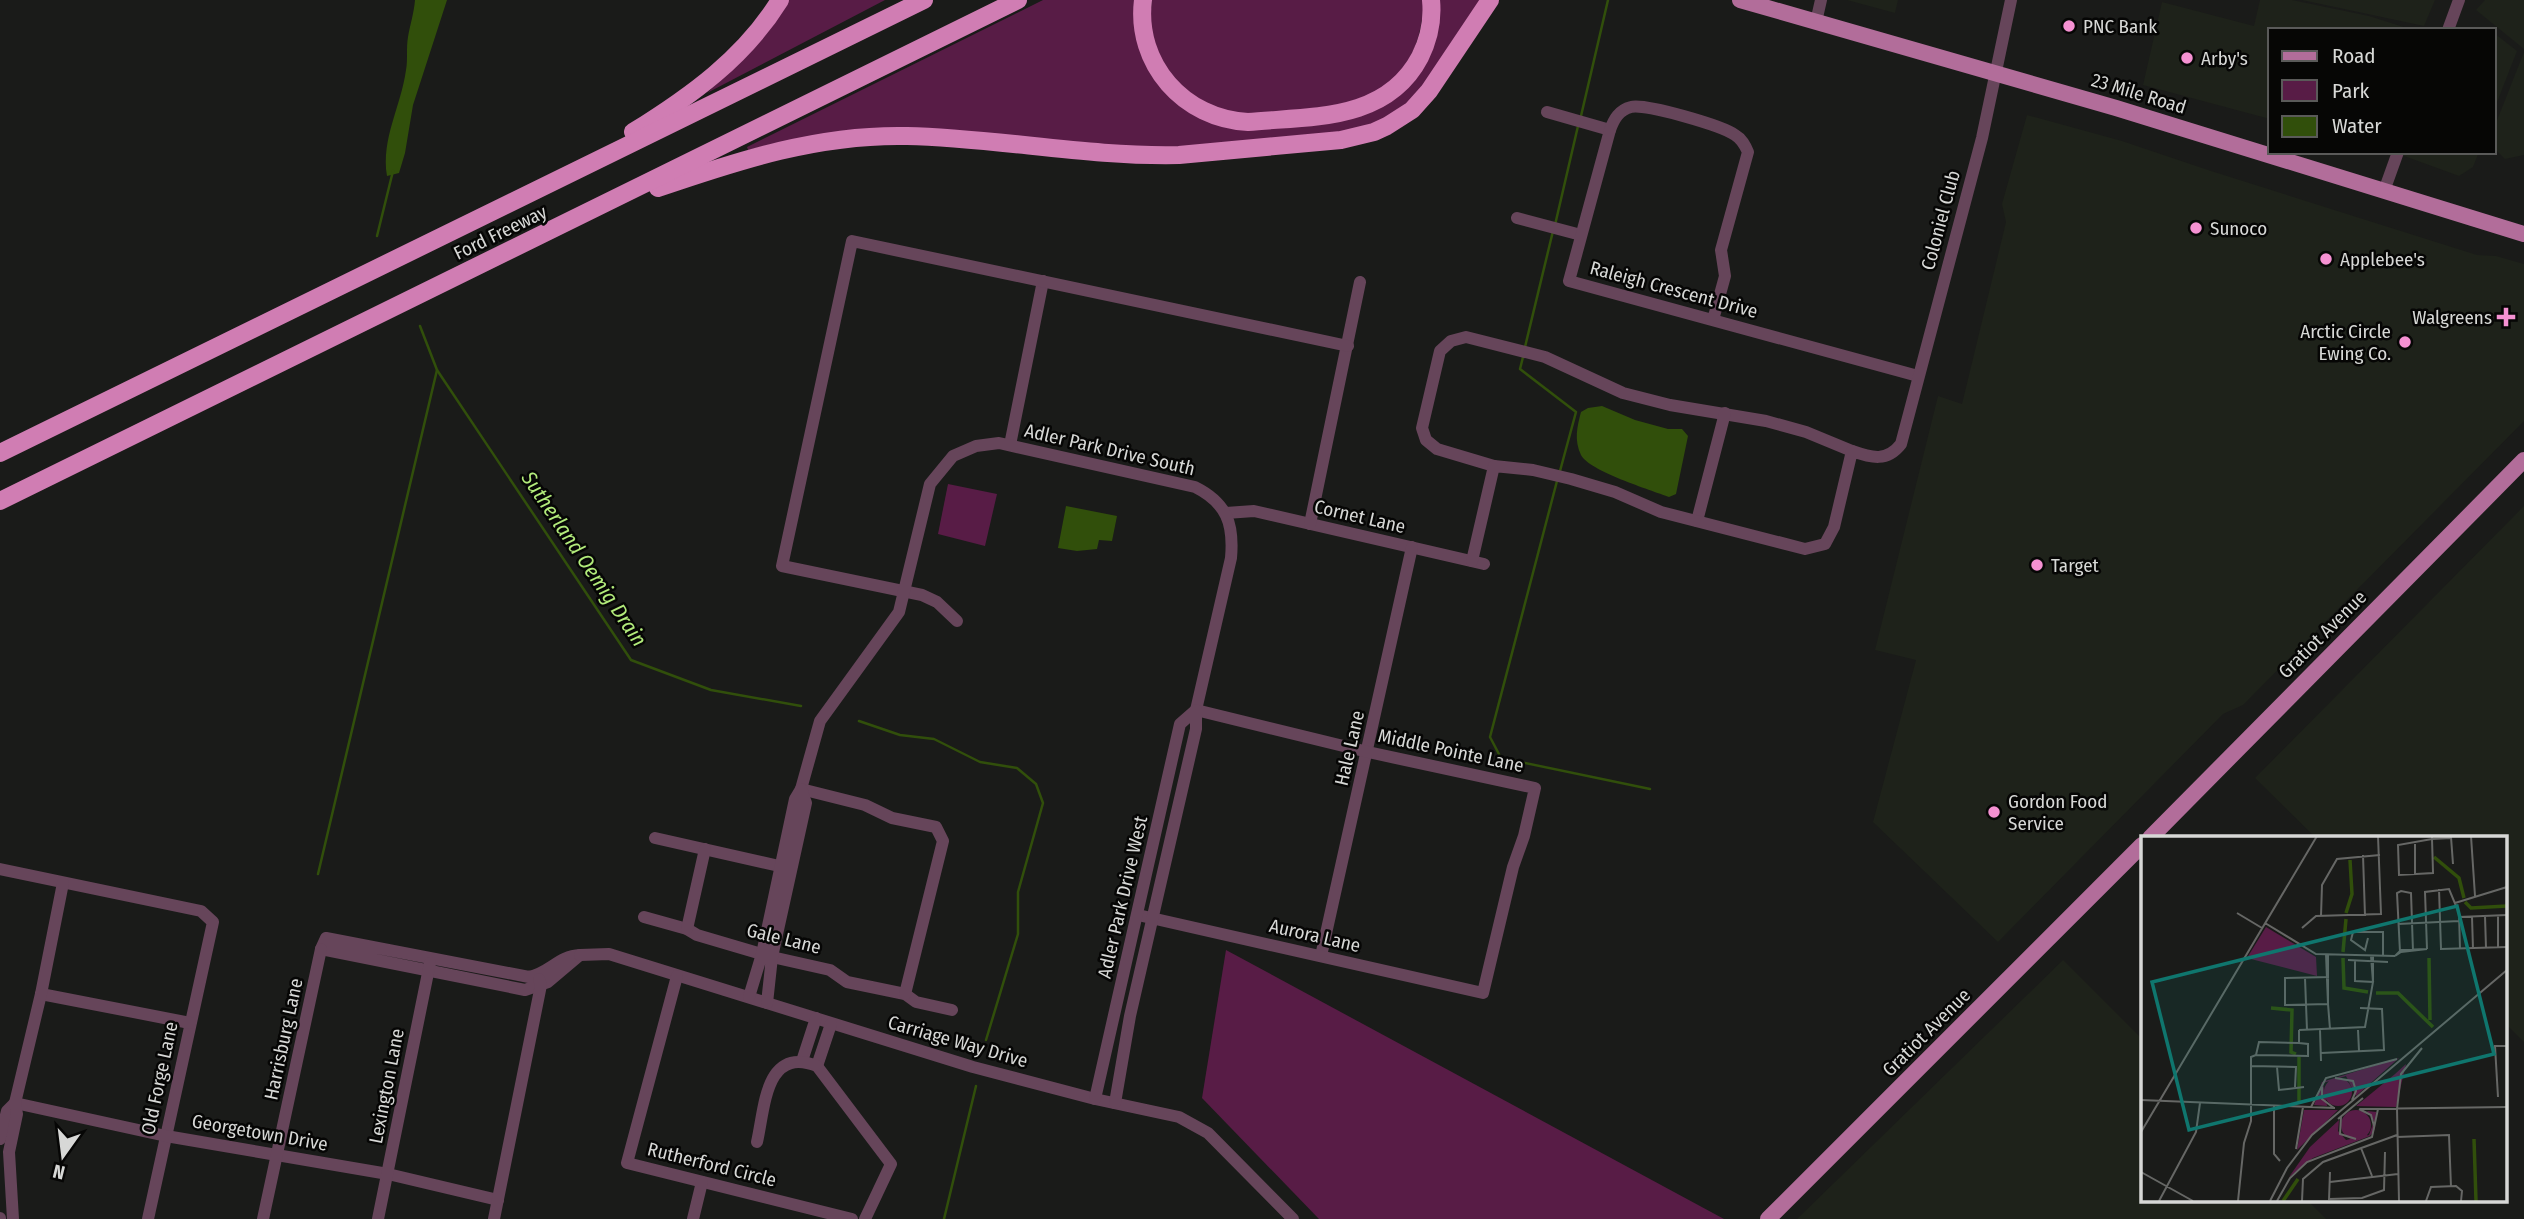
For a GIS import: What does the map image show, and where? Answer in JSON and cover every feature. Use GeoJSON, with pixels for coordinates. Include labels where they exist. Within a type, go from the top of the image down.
{"type":"FeatureCollection","features":[{"type":"Feature","properties":{"kind":"highway"},"geometry":{"type":"LineString","coordinates":[[553,183],[696,91],[735,57],[780,0]]}},
{"type":"Feature","properties":{"kind":"highway","name":"Ford Freeway"},"geometry":{"type":"LineString","coordinates":[[0,453],[923,0]]}},
{"type":"Feature","properties":{"kind":"highway","name":"Ford Freeway"},"geometry":{"type":"LineString","coordinates":[[0,501],[1018,0]]}},
{"type":"Feature","properties":{"kind":"highway"},"geometry":{"type":"LineString","coordinates":[[1143,0],[1144,36],[1154,63],[1171,88],[1208,114],[1248,122],[1345,113],[1384,97],[1407,77],[1423,51],[1431,25],[1432,0]]}},
{"type":"Feature","properties":{"kind":"highway"},"geometry":{"type":"LineString","coordinates":[[585,214],[736,161],[823,141],[907,136],[1115,155],[1154,156],[1220,152],[1358,137],[1387,126],[1420,101],[1490,0]]}},
{"type":"Feature","properties":{"kind":"main road","name":"23 Mile Road"},"geometry":{"type":"LineString","coordinates":[[1740,0],[2182,128],[2524,234]]}},
{"type":"Feature","properties":{"kind":"main road","name":"Gratiot Avenue"},"geometry":{"type":"LineString","coordinates":[[2152,836],[2524,460]]}},
{"type":"Feature","properties":{"kind":"main road","name":"Gratiot Avenue"},"geometry":{"type":"LineString","coordinates":[[1768,1219],[2141,847]]}},
{"type":"Feature","properties":{"kind":"street"},"geometry":{"type":"LineString","coordinates":[[1816,22],[1821,0]]}},
{"type":"Feature","properties":{"kind":"street","name":"Coloniel Club"},"geometry":{"type":"LineString","coordinates":[[1494,466],[1437,449],[1426,440],[1422,428],[1440,351],[1451,341],[1466,337],[1545,357],[1622,393],[1670,405],[1766,421],[1806,432],[1867,456],[1884,458],[1894,452],[1901,444],[1982,138],[2011,0]]}},
{"type":"Feature","properties":{"kind":"street"},"geometry":{"type":"LineString","coordinates":[[2449,28],[2459,0]]}},
{"type":"Feature","properties":{"kind":"street"},"geometry":{"type":"LineString","coordinates":[[1547,112],[1610,130],[1614,119],[1622,111],[1645,106],[1727,130],[1745,145],[1748,152],[1721,250],[1725,276],[1713,320]]}},
{"type":"Feature","properties":{"kind":"street","name":"Raleigh Crescent Drive"},"geometry":{"type":"LineString","coordinates":[[1610,130],[1569,281],[1918,376]]}},
{"type":"Feature","properties":{"kind":"street"},"geometry":{"type":"LineString","coordinates":[[2384,191],[2398,154]]}},
{"type":"Feature","properties":{"kind":"street"},"geometry":{"type":"LineString","coordinates":[[1517,218],[1581,235]]}},
{"type":"Feature","properties":{"kind":"street"},"geometry":{"type":"LineString","coordinates":[[957,621],[937,602],[922,595],[782,566],[852,241],[1348,346]]}},
{"type":"Feature","properties":{"kind":"street"},"geometry":{"type":"LineString","coordinates":[[1010,445],[1044,282]]}},
{"type":"Feature","properties":{"kind":"street"},"geometry":{"type":"LineString","coordinates":[[1310,524],[1360,282]]}},
{"type":"Feature","properties":{"kind":"street"},"geometry":{"type":"LineString","coordinates":[[1697,521],[1725,413]]}},
{"type":"Feature","properties":{"kind":"street","name":"Adler Park Drive South"},"geometry":{"type":"LineString","coordinates":[[904,591],[930,484],[953,456],[976,446],[999,443],[1010,445],[1195,487],[1206,493],[1227,513]]}},
{"type":"Feature","properties":{"kind":"street"},"geometry":{"type":"LineString","coordinates":[[1494,466],[1533,470],[1571,479],[1615,492],[1661,512],[1805,549],[1825,544],[1834,527],[1852,451]]}},
{"type":"Feature","properties":{"kind":"street","name":"Cornet Lane"},"geometry":{"type":"LineString","coordinates":[[1227,513],[1254,511],[1478,562],[1494,466]]}},
{"type":"Feature","properties":{"kind":"street","name":"Adler Park Drive West"},"geometry":{"type":"LineString","coordinates":[[1115,1103],[1130,1016],[1196,729],[1196,710],[1231,558],[1233,539],[1227,513]]}},
{"type":"Feature","properties":{"kind":"street","name":"Hale Lane"},"geometry":{"type":"LineString","coordinates":[[1321,956],[1412,547]]}},
{"type":"Feature","properties":{"kind":"street"},"geometry":{"type":"LineString","coordinates":[[749,997],[767,956],[786,867],[806,803],[801,789],[820,721],[899,612],[904,591]]}},
{"type":"Feature","properties":{"kind":"street","name":"Adler Park Drive West"},"geometry":{"type":"LineString","coordinates":[[1095,1099],[1180,724],[1196,710]]}},
{"type":"Feature","properties":{"kind":"street","name":"Middle Pointe Lane"},"geometry":{"type":"LineString","coordinates":[[1196,710],[1368,752],[1535,788],[1483,993]]}},
{"type":"Feature","properties":{"kind":"street"},"geometry":{"type":"LineString","coordinates":[[801,789],[865,805],[892,818],[936,827],[943,841],[905,994]]}},
{"type":"Feature","properties":{"kind":"street"},"geometry":{"type":"LineString","coordinates":[[655,838],[786,867]]}},
{"type":"Feature","properties":{"kind":"street"},"geometry":{"type":"LineString","coordinates":[[687,929],[705,849]]}},
{"type":"Feature","properties":{"kind":"street"},"geometry":{"type":"LineString","coordinates":[[0,869],[63,883],[41,994],[15,1103],[18,1114],[3,1137],[9,1152],[13,1219]]}},
{"type":"Feature","properties":{"kind":"street","name":"Old Forge Lane"},"geometry":{"type":"LineString","coordinates":[[63,883],[201,911],[213,922],[148,1219]]}},
{"type":"Feature","properties":{"kind":"street","name":"Aurora Lane"},"geometry":{"type":"LineString","coordinates":[[1138,915],[1483,993]]}},
{"type":"Feature","properties":{"kind":"street","name":"Gale Lane"},"geometry":{"type":"LineString","coordinates":[[644,917],[767,956],[831,970],[847,982],[905,994],[916,1002],[952,1010]]}},
{"type":"Feature","properties":{"kind":"street","name":"Harrisburg Lane"},"geometry":{"type":"LineString","coordinates":[[263,1219],[321,949],[326,938],[430,965]]}},
{"type":"Feature","properties":{"kind":"street","name":"Carriage Way Drive"},"geometry":{"type":"LineString","coordinates":[[540,980],[570,965],[580,954],[609,954],[973,1067],[1095,1099],[1179,1117],[1208,1133],[1293,1219]]}},
{"type":"Feature","properties":{"kind":"street"},"geometry":{"type":"LineString","coordinates":[[767,956],[767,1003]]}},
{"type":"Feature","properties":{"kind":"street"},"geometry":{"type":"LineString","coordinates":[[430,965],[525,990],[540,980]]}},
{"type":"Feature","properties":{"kind":"street","name":"Lexington Lane"},"geometry":{"type":"LineString","coordinates":[[378,1219],[430,965]]}},
{"type":"Feature","properties":{"kind":"street","name":"Rutherford Circle"},"geometry":{"type":"LineString","coordinates":[[677,976],[627,1163],[852,1219]]}},
{"type":"Feature","properties":{"kind":"street"},"geometry":{"type":"LineString","coordinates":[[494,1219],[540,980]]}},
{"type":"Feature","properties":{"kind":"street"},"geometry":{"type":"LineString","coordinates":[[41,994],[190,1023]]}},
{"type":"Feature","properties":{"kind":"street"},"geometry":{"type":"LineString","coordinates":[[816,1018],[802,1060],[817,1066],[891,1164],[865,1219]]}},
{"type":"Feature","properties":{"kind":"street"},"geometry":{"type":"LineString","coordinates":[[817,1066],[831,1024]]}},
{"type":"Feature","properties":{"kind":"street","name":"Rutherford Circle"},"geometry":{"type":"LineString","coordinates":[[757,1142],[771,1081],[777,1070],[788,1062],[802,1060]]}},
{"type":"Feature","properties":{"kind":"street","name":"Georgetown Drive"},"geometry":{"type":"LineString","coordinates":[[15,1103],[166,1136],[388,1174],[498,1200]]}},
{"type":"Feature","properties":{"kind":"street"},"geometry":{"type":"LineString","coordinates":[[693,1219],[702,1182]]}},
{"type":"Feature","properties":{"kind":"shaded area"},"geometry":{"type":"Polygon","coordinates":[[[1847,0],[1898,0],[1895,13],[1847,0]]]}},
{"type":"Feature","properties":{"kind":"shaded area"},"geometry":{"type":"Polygon","coordinates":[[[2260,0],[2292,0],[2369,16],[2407,28],[2268,28],[2268,118],[2143,85],[2162,2],[2254,26],[2260,0]]]}},
{"type":"Feature","properties":{"kind":"shaded area"},"geometry":{"type":"Polygon","coordinates":[[[2302,0],[2435,0],[2424,26],[2302,0]]]}},
{"type":"Feature","properties":{"kind":"shaded area"},"geometry":{"type":"Polygon","coordinates":[[[2485,0],[2524,0],[2524,49],[2476,10],[2485,0]]]}},
{"type":"Feature","properties":{"kind":"shaded area"},"geometry":{"type":"Polygon","coordinates":[[[2496,35],[2517,51],[2496,105],[2496,35]]]}},
{"type":"Feature","properties":{"kind":"shaded area"},"geometry":{"type":"Polygon","coordinates":[[[2524,52],[2524,155],[2505,159],[2496,150],[2496,123],[2524,52]]]}},
{"type":"Feature","properties":{"kind":"shaded area"},"geometry":{"type":"Polygon","coordinates":[[[2027,115],[2122,141],[2477,255],[2496,256],[2524,264],[2524,421],[2243,705],[2223,714],[1998,942],[1873,822],[1916,660],[1875,650],[1938,396],[1962,404],[2006,222],[2002,204],[2027,115]]]}},
{"type":"Feature","properties":{"kind":"shaded area"},"geometry":{"type":"Polygon","coordinates":[[[2398,154],[2478,154],[2473,167],[2459,176],[2398,154]]]}},
{"type":"Feature","properties":{"kind":"shaded area"},"geometry":{"type":"Polygon","coordinates":[[[2524,506],[2524,1042],[2506,1024],[2506,836],[2314,836],[2255,778],[2524,506]]]}},
{"type":"Feature","properties":{"kind":"shaded area"},"geometry":{"type":"Polygon","coordinates":[[[2063,960],[2141,1038],[2141,1202],[2309,1202],[2326,1219],[1797,1219],[2063,960]]]}},
{"type":"Feature","properties":{"kind":"green space"},"geometry":{"type":"Polygon","coordinates":[[[788,0],[885,0],[707,93],[729,72],[788,0]]]}},
{"type":"Feature","properties":{"kind":"green space"},"geometry":{"type":"Polygon","coordinates":[[[1043,0],[1135,0],[1150,72],[1166,93],[1198,117],[1344,120],[1374,111],[1396,97],[1439,0],[1481,0],[1425,87],[1391,117],[1354,132],[1178,149],[781,142],[748,150],[747,147],[1043,0]]]}},
{"type":"Feature","properties":{"kind":"green space"},"geometry":{"type":"Polygon","coordinates":[[[1152,0],[1424,0],[1414,49],[1410,58],[1389,83],[1355,100],[1317,108],[1257,114],[1215,107],[1184,89],[1172,77],[1155,45],[1151,24],[1152,0]]]}},
{"type":"Feature","properties":{"kind":"green space"},"geometry":{"type":"Polygon","coordinates":[[[948,484],[997,494],[985,546],[938,534],[948,484]]]}},
{"type":"Feature","properties":{"kind":"green space"},"geometry":{"type":"Polygon","coordinates":[[[1226,950],[1724,1219],[1319,1219],[1202,1098],[1226,950]]]}},
{"type":"Feature","properties":{"kind":"water"},"geometry":{"type":"Polygon","coordinates":[[[415,0],[447,0],[413,105],[399,173],[387,176],[387,149],[404,84],[407,41],[415,0]]]}},
{"type":"Feature","properties":{"kind":"water"},"geometry":{"type":"Polygon","coordinates":[[[1602,406],[1635,420],[1668,429],[1682,429],[1688,436],[1676,494],[1669,497],[1621,479],[1586,461],[1581,455],[1577,439],[1581,412],[1602,406]]]}},
{"type":"Feature","properties":{"kind":"water"},"geometry":{"type":"Polygon","coordinates":[[[1066,506],[1117,516],[1112,541],[1099,540],[1097,549],[1077,551],[1058,548],[1066,506]]]}},
{"type":"Feature","properties":{"kind":"waterway"},"geometry":{"type":"LineString","coordinates":[[1581,116],[1608,0]]}},
{"type":"Feature","properties":{"kind":"waterway"},"geometry":{"type":"LineString","coordinates":[[1555,225],[1578,126]]}},
{"type":"Feature","properties":{"kind":"waterway","name":"Sutherland Oemig Drain"},"geometry":{"type":"LineString","coordinates":[[377,236],[393,171]]}},
{"type":"Feature","properties":{"kind":"waterway"},"geometry":{"type":"LineString","coordinates":[[1525,347],[1553,231]]}},
{"type":"Feature","properties":{"kind":"waterway","name":"Sutherland Oemig Drain"},"geometry":{"type":"LineString","coordinates":[[420,326],[437,370],[631,660],[711,690],[801,706]]}},
{"type":"Feature","properties":{"kind":"waterway"},"geometry":{"type":"LineString","coordinates":[[1523,357],[1520,369],[1576,412],[1560,471]]}},
{"type":"Feature","properties":{"kind":"waterway"},"geometry":{"type":"LineString","coordinates":[[318,874],[437,370]]}},
{"type":"Feature","properties":{"kind":"waterway"},"geometry":{"type":"LineString","coordinates":[[1557,481],[1490,737],[1501,758],[1650,789]]}},
{"type":"Feature","properties":{"kind":"waterway","name":"Sutherland Oemig Drain"},"geometry":{"type":"LineString","coordinates":[[859,721],[900,735],[934,739],[980,762],[1017,768],[1036,784],[1043,803],[1018,892],[1018,934],[986,1040]]}},
{"type":"Feature","properties":{"kind":"waterway","name":"Sutherland Oemig Drain"},"geometry":{"type":"LineString","coordinates":[[944,1219],[976,1086]]}},
{"type":"Feature","properties":{"kind":"place","name":"PNC Bank"},"geometry":{"type":"Point","coordinates":[2069,26]}},
{"type":"Feature","properties":{"kind":"place","name":"Arby's"},"geometry":{"type":"Point","coordinates":[2187,58]}},
{"type":"Feature","properties":{"kind":"place","name":"Sunoco"},"geometry":{"type":"Point","coordinates":[2196,228]}},
{"type":"Feature","properties":{"kind":"place","name":"Applebee's"},"geometry":{"type":"Point","coordinates":[2326,259]}},
{"type":"Feature","properties":{"kind":"place","name":"Walgreens"},"geometry":{"type":"Point","coordinates":[2506,317]}},
{"type":"Feature","properties":{"kind":"place","name":"Arctic Circle Ewing Co."},"geometry":{"type":"Point","coordinates":[2405,342]}},
{"type":"Feature","properties":{"kind":"place","name":"Target"},"geometry":{"type":"Point","coordinates":[2037,565]}},
{"type":"Feature","properties":{"kind":"place","name":"Gordon Food Service"},"geometry":{"type":"Point","coordinates":[1994,812]}}]}
